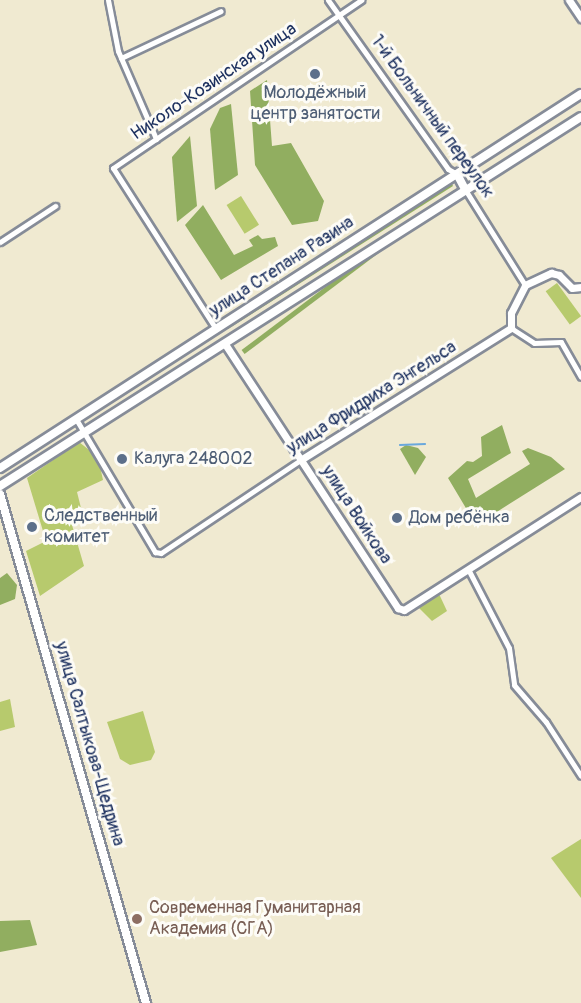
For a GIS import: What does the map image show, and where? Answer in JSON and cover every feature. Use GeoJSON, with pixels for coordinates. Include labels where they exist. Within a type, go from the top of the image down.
{"type":"FeatureCollection","features":[{"type":"Feature","properties":{"kind":"main road","name":"улица Степана Разина"},"geometry":{"type":"LineString","coordinates":[[0,468],[581,94]]}},
{"type":"Feature","properties":{"kind":"main road","name":"улица Степана Разина"},"geometry":{"type":"LineString","coordinates":[[0,486],[581,117]]}},
{"type":"Feature","properties":{"kind":"main road","name":"1-й Больничный переулок"},"geometry":{"type":"LineString","coordinates":[[457,174],[466,190]]}},
{"type":"Feature","properties":{"kind":"main road"},"geometry":{"type":"LineString","coordinates":[[216,329],[225,344]]}},
{"type":"Feature","properties":{"kind":"main road","name":"улица Салтыкова-Щедрина"},"geometry":{"type":"LineString","coordinates":[[0,494],[146,1003]]}},
{"type":"Feature","properties":{"kind":"street"},"geometry":{"type":"LineString","coordinates":[[108,0],[121,58],[156,139]]}},
{"type":"Feature","properties":{"kind":"street","name":"1-й Больничный переулок"},"geometry":{"type":"LineString","coordinates":[[328,0],[457,174]]}},
{"type":"Feature","properties":{"kind":"street","name":"Николо-Козинская улица"},"geometry":{"type":"LineString","coordinates":[[216,329],[113,168],[361,0]]}},
{"type":"Feature","properties":{"kind":"street"},"geometry":{"type":"LineString","coordinates":[[569,0],[581,18]]}},
{"type":"Feature","properties":{"kind":"street"},"geometry":{"type":"LineString","coordinates":[[121,58],[222,10]]}},
{"type":"Feature","properties":{"kind":"street","name":"1-й Больничный переулок"},"geometry":{"type":"LineString","coordinates":[[466,190],[525,285]]}},
{"type":"Feature","properties":{"kind":"street"},"geometry":{"type":"LineString","coordinates":[[0,242],[55,206]]}},
{"type":"Feature","properties":{"kind":"street"},"geometry":{"type":"LineString","coordinates":[[581,287],[572,288],[559,275],[551,273],[525,285],[513,307],[511,328],[534,343],[561,342],[581,377]]}},
{"type":"Feature","properties":{"kind":"street","name":"улица Фридриха Энгельса"},"geometry":{"type":"LineString","coordinates":[[85,434],[155,552],[161,553],[302,459],[511,328]]}},
{"type":"Feature","properties":{"kind":"street","name":"улица Войкова"},"geometry":{"type":"LineString","coordinates":[[225,344],[398,608],[404,610],[468,569]]}},
{"type":"Feature","properties":{"kind":"street"},"geometry":{"type":"LineString","coordinates":[[76,419],[85,434]]}},
{"type":"Feature","properties":{"kind":"street"},"geometry":{"type":"LineString","coordinates":[[581,497],[468,569],[509,648],[514,685],[546,722],[581,776]]}},
{"type":"Feature","properties":{"kind":"green space"},"geometry":{"type":"Polygon","coordinates":[[[267,80],[272,146],[291,143],[324,201],[318,221],[292,225],[255,165],[250,91],[267,80]]]}},
{"type":"Feature","properties":{"kind":"green space"},"geometry":{"type":"Polygon","coordinates":[[[231,104],[238,175],[215,190],[210,129],[220,108],[231,104]]]}},
{"type":"Feature","properties":{"kind":"green space"},"geometry":{"type":"Polygon","coordinates":[[[190,136],[197,206],[177,222],[172,157],[190,136]]]}},
{"type":"Feature","properties":{"kind":"green space"},"geometry":{"type":"Polygon","coordinates":[[[451,182],[453,186],[228,329],[226,326],[451,182]]]}},
{"type":"Feature","properties":{"kind":"green space"},"geometry":{"type":"Polygon","coordinates":[[[454,190],[457,194],[245,354],[242,350],[454,190]]]}},
{"type":"Feature","properties":{"kind":"green space"},"geometry":{"type":"Polygon","coordinates":[[[241,196],[259,225],[245,234],[227,205],[241,196]]]}},
{"type":"Feature","properties":{"kind":"green space"},"geometry":{"type":"Polygon","coordinates":[[[203,205],[234,255],[253,246],[249,240],[258,235],[262,239],[275,237],[278,246],[221,280],[185,225],[203,205]]]}},
{"type":"Feature","properties":{"kind":"green space"},"geometry":{"type":"Polygon","coordinates":[[[557,283],[581,316],[570,324],[546,291],[557,283]]]}},
{"type":"Feature","properties":{"kind":"green space"},"geometry":{"type":"Polygon","coordinates":[[[502,425],[511,453],[468,479],[476,498],[530,464],[522,451],[528,448],[551,457],[565,469],[476,525],[448,478],[467,461],[473,462],[482,456],[481,437],[502,425]]]}},
{"type":"Feature","properties":{"kind":"green space"},"geometry":{"type":"Polygon","coordinates":[[[79,442],[98,457],[103,480],[77,492],[83,516],[72,525],[84,566],[40,596],[26,551],[46,541],[27,478],[79,442]]]}},
{"type":"Feature","properties":{"kind":"green space"},"geometry":{"type":"Polygon","coordinates":[[[406,445],[418,448],[426,457],[415,475],[400,449],[406,445]]]}},
{"type":"Feature","properties":{"kind":"green space"},"geometry":{"type":"Polygon","coordinates":[[[7,573],[17,585],[15,599],[0,605],[0,578],[7,573]]]}},
{"type":"Feature","properties":{"kind":"green space"},"geometry":{"type":"Polygon","coordinates":[[[439,594],[447,611],[432,621],[418,607],[439,594]]]}},
{"type":"Feature","properties":{"kind":"green space"},"geometry":{"type":"Polygon","coordinates":[[[10,699],[15,727],[0,731],[0,702],[10,699]]]}},
{"type":"Feature","properties":{"kind":"green space"},"geometry":{"type":"Polygon","coordinates":[[[143,711],[155,752],[151,760],[130,765],[120,759],[107,722],[143,711]]]}},
{"type":"Feature","properties":{"kind":"green space"},"geometry":{"type":"Polygon","coordinates":[[[581,839],[581,898],[551,858],[581,839]]]}},
{"type":"Feature","properties":{"kind":"green space"},"geometry":{"type":"Polygon","coordinates":[[[30,920],[37,945],[0,952],[0,921],[30,920]]]}},
{"type":"Feature","properties":{"kind":"waterway"},"geometry":{"type":"LineString","coordinates":[[400,445],[425,444]]}},
{"type":"Feature","properties":{"kind":"place","name":"Молодёжный центр занятости"},"geometry":{"type":"Point","coordinates":[315,74]}},
{"type":"Feature","properties":{"kind":"place","name":"Калуга 248002"},"geometry":{"type":"Point","coordinates":[122,459]}},
{"type":"Feature","properties":{"kind":"place","name":"Дом ребёнка"},"geometry":{"type":"Point","coordinates":[397,518]}},
{"type":"Feature","properties":{"kind":"place","name":"Следственный комитет"},"geometry":{"type":"Point","coordinates":[32,527]}},
{"type":"Feature","properties":{"kind":"place","name":"Современная Гуманитарная Академия (СГА)"},"geometry":{"type":"Point","coordinates":[137,919]}}]}
